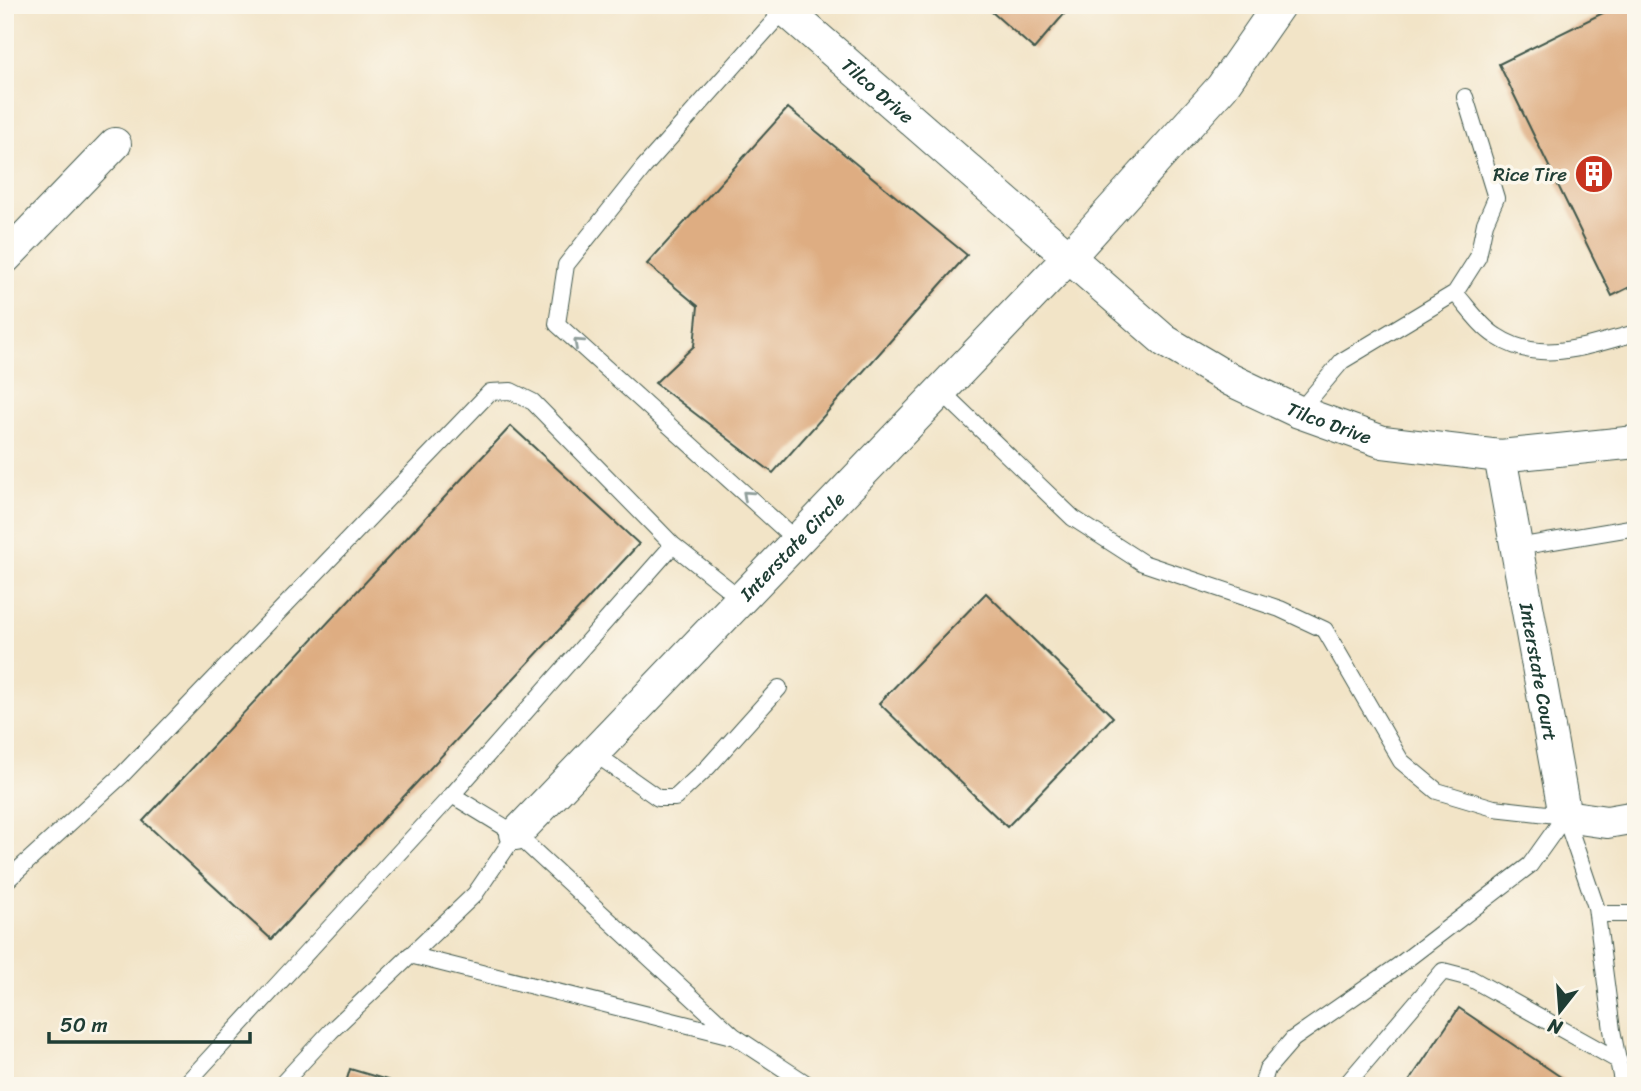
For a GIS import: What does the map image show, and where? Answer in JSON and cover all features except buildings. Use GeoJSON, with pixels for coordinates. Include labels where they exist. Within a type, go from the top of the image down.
{"type":"FeatureCollection","features":[{"type":"Feature","properties":{"kind":"street"},"geometry":{"type":"LineString","coordinates":[[1069,257],[1222,88],[1279,5]]}},
{"type":"Feature","properties":{"kind":"street","name":"Tilco Drive"},"geometry":{"type":"LineString","coordinates":[[783,7],[1165,341],[1231,380],[1299,412],[1383,442],[1500,456],[1636,442]]}},
{"type":"Feature","properties":{"kind":"street"},"geometry":{"type":"LineString","coordinates":[[5,258],[115,144]]}},
{"type":"Feature","properties":{"kind":"street","name":"Interstate Circle"},"geometry":{"type":"LineString","coordinates":[[516,834],[1069,257]]}},
{"type":"Feature","properties":{"kind":"street","name":"Interstate Court"},"geometry":{"type":"LineString","coordinates":[[1500,456],[1564,816]]}},
{"type":"Feature","properties":{"kind":"street"},"geometry":{"type":"LineString","coordinates":[[1564,816],[1607,822],[1636,817]]}},
{"type":"Feature","properties":{"kind":"lane"},"geometry":{"type":"LineString","coordinates":[[783,7],[644,167],[566,265],[557,324],[797,541]]}},
{"type":"Feature","properties":{"kind":"lane"},"geometry":{"type":"LineString","coordinates":[[1299,412],[1342,361],[1455,293],[1478,257],[1485,223],[1496,198],[1465,97]]}},
{"type":"Feature","properties":{"kind":"lane"},"geometry":{"type":"LineString","coordinates":[[1455,293],[1495,336],[1535,353],[1565,351],[1636,333]]}},
{"type":"Feature","properties":{"kind":"lane"},"geometry":{"type":"LineString","coordinates":[[5,882],[121,775],[490,392],[511,391],[533,402],[673,545],[741,599]]}},
{"type":"Feature","properties":{"kind":"lane"},"geometry":{"type":"LineString","coordinates":[[941,391],[1073,518],[1143,563],[1280,609],[1325,630],[1401,761],[1437,790],[1494,808],[1564,816]]}},
{"type":"Feature","properties":{"kind":"lane"},"geometry":{"type":"LineString","coordinates":[[1517,547],[1636,527]]}},
{"type":"Feature","properties":{"kind":"lane"},"geometry":{"type":"LineString","coordinates":[[184,1086],[452,795],[673,545]]}},
{"type":"Feature","properties":{"kind":"lane"},"geometry":{"type":"LineString","coordinates":[[594,753],[658,798],[675,798],[708,767],[779,688]]}},
{"type":"Feature","properties":{"kind":"lane"},"geometry":{"type":"LineString","coordinates":[[452,795],[516,834],[734,1037],[810,1086]]}},
{"type":"Feature","properties":{"kind":"lane"},"geometry":{"type":"LineString","coordinates":[[1564,816],[1597,914],[1623,1086]]}},
{"type":"Feature","properties":{"kind":"lane"},"geometry":{"type":"LineString","coordinates":[[1262,1086],[1267,1069],[1293,1039],[1429,943],[1530,865],[1564,816]]}},
{"type":"Feature","properties":{"kind":"lane"},"geometry":{"type":"LineString","coordinates":[[280,1086],[331,1031],[475,894],[516,834]]}},
{"type":"Feature","properties":{"kind":"lane"},"geometry":{"type":"LineString","coordinates":[[1597,914],[1636,914]]}},
{"type":"Feature","properties":{"kind":"lane"},"geometry":{"type":"LineString","coordinates":[[1429,943],[1443,971],[1470,978],[1619,1061]]}},
{"type":"Feature","properties":{"kind":"lane"},"geometry":{"type":"LineString","coordinates":[[411,955],[734,1037]]}},
{"type":"Feature","properties":{"kind":"lane"},"geometry":{"type":"LineString","coordinates":[[1345,1086],[1443,971]]}},
{"type":"Feature","properties":{"kind":"place","name":"Rice Tire"},"geometry":{"type":"Point","coordinates":[1594,174]}}]}
